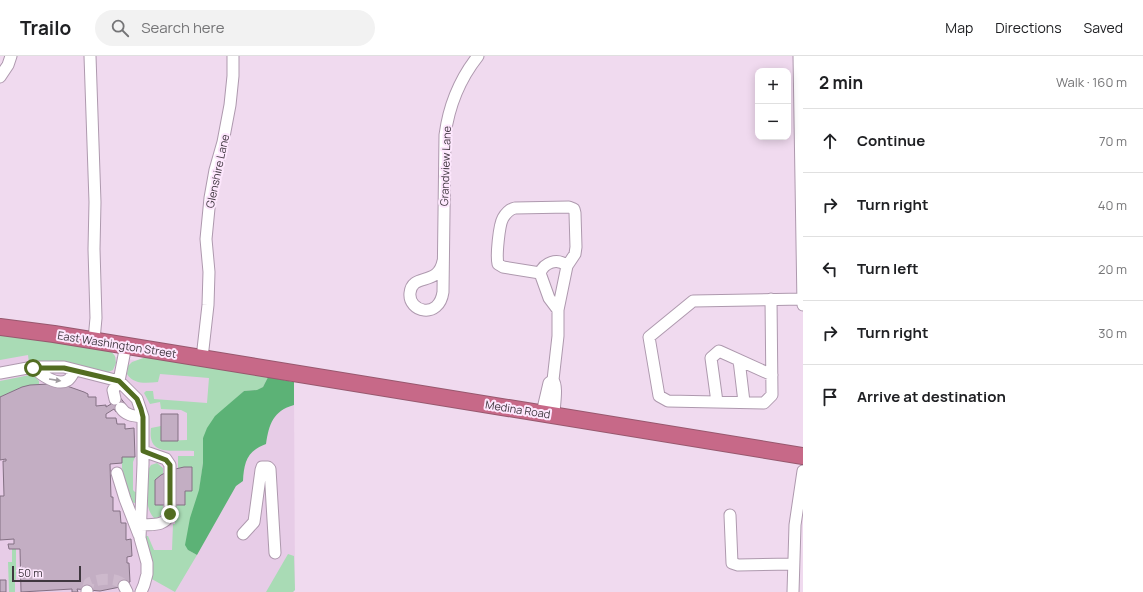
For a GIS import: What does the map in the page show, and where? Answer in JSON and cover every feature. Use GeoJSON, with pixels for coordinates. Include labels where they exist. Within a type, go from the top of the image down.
{"type":"FeatureCollection","features":[{"type":"Feature","properties":{"kind":"highway","name":"East Washington Street"},"geometry":{"type":"LineString","coordinates":[[0,327],[94,340],[234,363]]}},
{"type":"Feature","properties":{"kind":"highway","name":"Medina Road"},"geometry":{"type":"LineString","coordinates":[[234,363],[803,456]]}},
{"type":"Feature","properties":{"kind":"street"},"geometry":{"type":"LineString","coordinates":[[0,77],[8,65],[11,56]]}},
{"type":"Feature","properties":{"kind":"street"},"geometry":{"type":"LineString","coordinates":[[90,56],[95,202],[94,249],[96,318],[94,340]]}},
{"type":"Feature","properties":{"kind":"street","name":"Glenshire Lane"},"geometry":{"type":"LineString","coordinates":[[202,358],[208,305],[209,272],[206,238],[210,198],[227,120],[233,56]]}},
{"type":"Feature","properties":{"kind":"street","name":"Grandview Lane"},"geometry":{"type":"LineString","coordinates":[[443,261],[445,135],[447,117],[460,82],[478,56]]}},
{"type":"Feature","properties":{"kind":"street"},"geometry":{"type":"LineString","coordinates":[[799,56],[803,305]]}},
{"type":"Feature","properties":{"kind":"street"},"geometry":{"type":"LineString","coordinates":[[540,273],[503,267],[498,264],[501,224],[503,218],[511,209],[515,208],[569,207],[574,209],[576,247],[567,266],[558,310],[558,336],[553,380],[556,384],[554,405],[548,414]]}},
{"type":"Feature","properties":{"kind":"street"},"geometry":{"type":"LineString","coordinates":[[558,310],[549,298],[540,273],[542,268],[553,262],[564,263],[567,266]]}},
{"type":"Feature","properties":{"kind":"street"},"geometry":{"type":"LineString","coordinates":[[771,299],[772,395],[764,403],[668,401],[659,396],[649,337],[693,301],[771,299],[803,299]]}},
{"type":"Feature","properties":{"kind":"street"},"geometry":{"type":"LineString","coordinates":[[126,346],[119,381],[113,390],[118,404],[123,412],[129,415],[143,417]]}},
{"type":"Feature","properties":{"kind":"street"},"geometry":{"type":"LineString","coordinates":[[717,402],[712,358],[719,351],[772,375]]}},
{"type":"Feature","properties":{"kind":"street"},"geometry":{"type":"LineString","coordinates":[[739,360],[744,402]]}},
{"type":"Feature","properties":{"kind":"street"},"geometry":{"type":"LineString","coordinates":[[0,373],[14,370],[56,367],[75,370],[119,381],[137,399],[143,417],[140,538]]}},
{"type":"Feature","properties":{"kind":"street"},"geometry":{"type":"LineString","coordinates":[[141,525],[162,523],[167,520],[170,514],[170,465],[166,460],[143,451]]}},
{"type":"Feature","properties":{"kind":"street"},"geometry":{"type":"LineString","coordinates":[[243,534],[254,522],[261,470],[262,467],[268,467],[270,470],[275,553]]}},
{"type":"Feature","properties":{"kind":"street"},"geometry":{"type":"LineString","coordinates":[[793,592],[794,525],[803,471]]}},
{"type":"Feature","properties":{"kind":"street"},"geometry":{"type":"LineString","coordinates":[[117,473],[125,500],[140,538],[147,563],[147,574],[141,592]]}},
{"type":"Feature","properties":{"kind":"street"},"geometry":{"type":"LineString","coordinates":[[730,515],[732,563],[738,565],[793,564]]}},
{"type":"Feature","properties":{"kind":"shaded area"},"geometry":{"type":"Polygon","coordinates":[[[0,340],[98,354],[294,387],[295,590],[293,592],[0,592],[0,340]]]}},
{"type":"Feature","properties":{"kind":"green space"},"geometry":{"type":"Polygon","coordinates":[[[0,334],[110,350],[115,356],[116,363],[113,370],[106,373],[68,363],[29,363],[28,355],[0,360],[0,334]]]}},
{"type":"Feature","properties":{"kind":"green space"},"geometry":{"type":"Polygon","coordinates":[[[146,357],[268,377],[263,387],[258,390],[244,391],[230,404],[203,438],[203,463],[199,494],[188,550],[197,555],[175,592],[150,578],[151,557],[145,536],[148,536],[154,550],[172,550],[173,524],[175,524],[176,505],[185,505],[185,491],[192,491],[192,467],[178,468],[178,456],[194,456],[194,451],[164,450],[153,444],[151,438],[151,428],[161,426],[161,441],[187,440],[187,413],[181,410],[161,409],[160,402],[150,404],[144,393],[146,391],[153,391],[154,399],[207,403],[209,378],[160,374],[158,382],[137,382],[130,378],[127,374],[128,366],[132,362],[146,357]]]}},
{"type":"Feature","properties":{"kind":"green space"},"geometry":{"type":"Polygon","coordinates":[[[30,375],[34,376],[39,381],[39,384],[22,387],[0,397],[0,381],[30,375]]]}},
{"type":"Feature","properties":{"kind":"green space"},"geometry":{"type":"Polygon","coordinates":[[[268,377],[294,382],[294,405],[281,411],[273,419],[266,444],[255,450],[248,458],[244,468],[243,481],[236,486],[197,555],[188,550],[185,545],[190,518],[199,490],[203,463],[203,438],[207,428],[215,416],[244,391],[257,390],[263,387],[268,377]]]}},
{"type":"Feature","properties":{"kind":"green space"},"geometry":{"type":"Polygon","coordinates":[[[122,457],[135,457],[133,462],[133,490],[137,492],[137,502],[135,503],[131,502],[122,468],[122,457]]]}},
{"type":"Feature","properties":{"kind":"green space"},"geometry":{"type":"Polygon","coordinates":[[[157,463],[163,468],[163,474],[155,480],[155,504],[163,505],[163,508],[160,516],[154,518],[148,508],[147,502],[148,470],[151,465],[157,463]]]}},
{"type":"Feature","properties":{"kind":"green space"},"geometry":{"type":"Polygon","coordinates":[[[12,549],[16,549],[16,579],[15,592],[9,592],[8,562],[12,562],[12,549]]]}},
{"type":"Feature","properties":{"kind":"green space"},"geometry":{"type":"Polygon","coordinates":[[[288,554],[294,556],[295,590],[293,592],[266,592],[288,554]]]}},
{"type":"Feature","properties":{"kind":"building"},"geometry":{"type":"Polygon","coordinates":[[[49,384],[67,386],[88,394],[88,397],[96,397],[96,406],[106,405],[106,407],[111,404],[110,402],[119,396],[126,405],[116,412],[114,409],[106,414],[106,418],[116,418],[117,424],[125,424],[125,429],[134,428],[135,457],[122,457],[122,463],[110,464],[113,511],[120,511],[121,523],[126,523],[126,540],[131,539],[132,556],[127,557],[127,563],[129,563],[130,582],[120,587],[100,591],[77,589],[78,592],[72,592],[72,589],[21,592],[20,549],[9,549],[8,544],[14,544],[14,539],[0,540],[0,496],[4,496],[3,461],[6,461],[6,459],[0,460],[0,397],[22,387],[49,384]]]}},
{"type":"Feature","properties":{"kind":"building"},"geometry":{"type":"Polygon","coordinates":[[[161,414],[178,414],[178,441],[161,441],[161,414]]]}},
{"type":"Feature","properties":{"kind":"building"},"geometry":{"type":"Polygon","coordinates":[[[192,467],[192,491],[185,491],[185,505],[155,505],[155,480],[171,470],[192,467]]]}},
{"type":"Feature","properties":{"kind":"building"},"geometry":{"type":"Polygon","coordinates":[[[0,580],[6,580],[6,592],[0,592],[0,580]]]}},
{"type":"Feature","properties":{"kind":"tunnel"},"geometry":{"type":"LineString","coordinates":[[87,591],[89,583],[97,580],[113,580],[124,586]]}},
{"type":"Feature","properties":{"kind":"route"},"geometry":{"type":"LineString","coordinates":[[33,368],[49,367],[78,370],[119,381],[131,392],[137,399],[143,417],[143,451],[166,460],[170,465],[170,514]]}}]}
